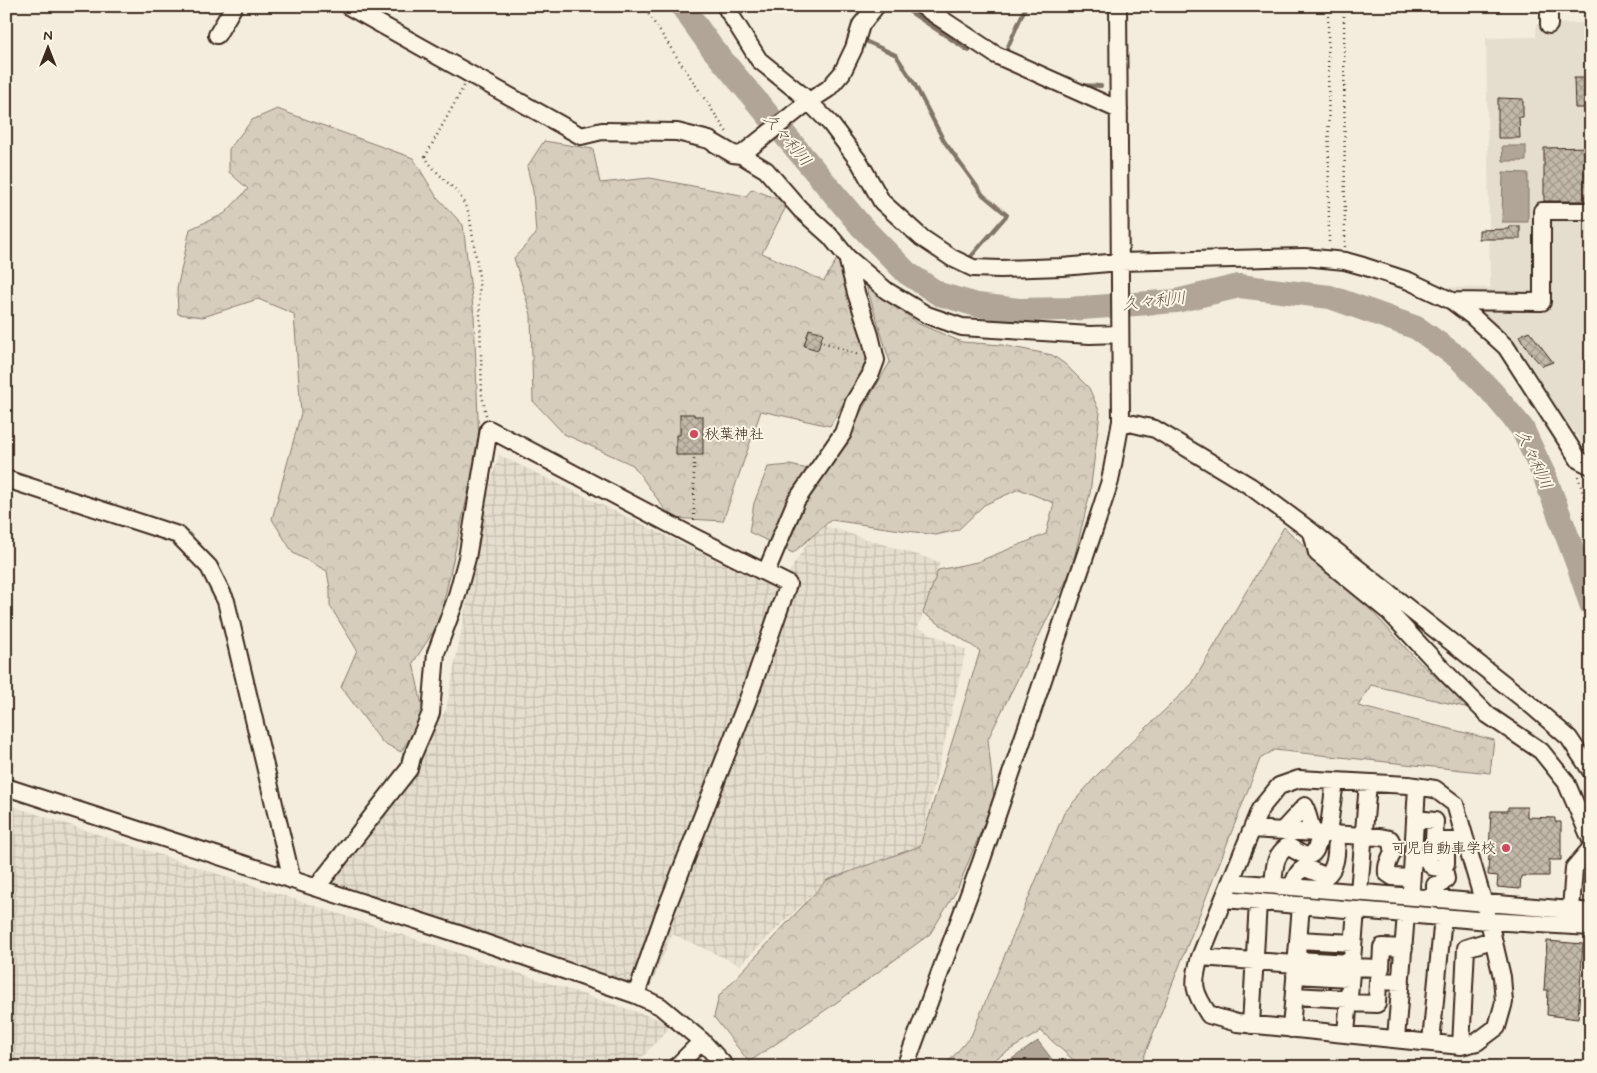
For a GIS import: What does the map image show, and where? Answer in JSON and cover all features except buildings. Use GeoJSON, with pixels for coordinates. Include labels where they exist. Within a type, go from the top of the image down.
{"type":"FeatureCollection","features":[{"type":"Feature","properties":{"kind":"street"},"geometry":{"type":"LineString","coordinates":[[217,35],[234,6]]}},
{"type":"Feature","properties":{"kind":"street"},"geometry":{"type":"LineString","coordinates":[[348,6],[581,136],[602,131],[677,132],[709,140],[766,170],[800,209],[830,236],[848,257],[888,292],[927,315],[962,327],[1090,336],[1120,334]]}},
{"type":"Feature","properties":{"kind":"street"},"geometry":{"type":"LineString","coordinates":[[725,6],[759,60],[802,95],[830,123],[860,163],[882,202],[922,238],[952,258],[973,268],[1000,270],[1120,262],[1304,257],[1345,261],[1409,281],[1452,301],[1506,346],[1585,463]]}},
{"type":"Feature","properties":{"kind":"street"},"geometry":{"type":"LineString","coordinates":[[734,153],[828,89],[842,73],[854,48],[860,25],[876,6]]}},
{"type":"Feature","properties":{"kind":"street"},"geometry":{"type":"LineString","coordinates":[[922,6],[996,55],[1119,110]]}},
{"type":"Feature","properties":{"kind":"street"},"geometry":{"type":"LineString","coordinates":[[906,1067],[981,862],[1110,481],[1121,422],[1118,6]]}},
{"type":"Feature","properties":{"kind":"street"},"geometry":{"type":"LineString","coordinates":[[1548,25],[1549,6]]}},
{"type":"Feature","properties":{"kind":"street"},"geometry":{"type":"LineString","coordinates":[[1452,301],[1542,302],[1542,211],[1591,211]]}},
{"type":"Feature","properties":{"kind":"street"},"geometry":{"type":"LineString","coordinates":[[766,572],[796,501],[843,433],[854,402],[870,376],[876,360],[848,257]]}},
{"type":"Feature","properties":{"kind":"street"},"geometry":{"type":"LineString","coordinates":[[1121,422],[1155,429],[1250,486],[1312,532],[1420,616],[1569,738],[1591,772]]}},
{"type":"Feature","properties":{"kind":"street"},"geometry":{"type":"LineString","coordinates":[[316,888],[409,769],[412,757],[431,713],[436,653],[456,599],[467,558],[489,429],[694,537],[788,584],[748,699],[636,995]]}},
{"type":"Feature","properties":{"kind":"street"},"geometry":{"type":"LineString","coordinates":[[6,479],[178,535],[209,567],[226,601],[292,880]]}},
{"type":"Feature","properties":{"kind":"street"},"geometry":{"type":"LineString","coordinates":[[1312,532],[1317,553],[1389,612],[1488,715],[1541,751],[1566,782],[1591,840]]}},
{"type":"Feature","properties":{"kind":"street"},"geometry":{"type":"LineString","coordinates":[[1299,779],[1368,783],[1435,789],[1455,804],[1482,904],[1489,921],[1502,977],[1504,1002],[1497,1027],[1477,1042],[1461,1046],[1251,1025],[1209,1015],[1196,996],[1194,976],[1260,809],[1279,786],[1299,779]]}},
{"type":"Feature","properties":{"kind":"street"},"geometry":{"type":"LineString","coordinates":[[1273,886],[1276,859],[1280,851],[1288,846],[1304,856],[1312,854],[1317,849],[1325,834],[1335,781]]}},
{"type":"Feature","properties":{"kind":"street"},"geometry":{"type":"LineString","coordinates":[[1359,892],[1368,783]]}},
{"type":"Feature","properties":{"kind":"street"},"geometry":{"type":"LineString","coordinates":[[1417,786],[1415,819],[1428,872]]}},
{"type":"Feature","properties":{"kind":"street"},"geometry":{"type":"LineString","coordinates":[[6,787],[459,934],[636,995],[660,1006],[702,1040],[726,1067]]}},
{"type":"Feature","properties":{"kind":"street"},"geometry":{"type":"LineString","coordinates":[[1282,830],[1304,806],[1325,834],[1334,866],[1332,871],[1326,876],[1311,869],[1303,868],[1296,874],[1292,887]]}},
{"type":"Feature","properties":{"kind":"street"},"geometry":{"type":"LineString","coordinates":[[1415,819],[1435,821],[1434,841],[1467,846]]}},
{"type":"Feature","properties":{"kind":"street"},"geometry":{"type":"LineString","coordinates":[[1252,829],[1390,839],[1394,846],[1394,853],[1386,866],[1387,873],[1393,877],[1428,872],[1482,904],[1591,912]]}},
{"type":"Feature","properties":{"kind":"street"},"geometry":{"type":"LineString","coordinates":[[1410,896],[1428,872],[1467,846]]}},
{"type":"Feature","properties":{"kind":"street"},"geometry":{"type":"LineString","coordinates":[[1571,910],[1574,868],[1591,848]]}},
{"type":"Feature","properties":{"kind":"street"},"geometry":{"type":"LineString","coordinates":[[1410,896],[1428,872]]}},
{"type":"Feature","properties":{"kind":"street"},"geometry":{"type":"LineString","coordinates":[[1231,882],[1410,896]]}},
{"type":"Feature","properties":{"kind":"street"},"geometry":{"type":"LineString","coordinates":[[1224,898],[1489,921],[1591,927]]}},
{"type":"Feature","properties":{"kind":"street"},"geometry":{"type":"LineString","coordinates":[[1251,1025],[1258,902]]}},
{"type":"Feature","properties":{"kind":"street"},"geometry":{"type":"LineString","coordinates":[[1291,1028],[1301,905]]}},
{"type":"Feature","properties":{"kind":"street"},"geometry":{"type":"LineString","coordinates":[[1346,1034],[1356,910]]}},
{"type":"Feature","properties":{"kind":"street"},"geometry":{"type":"LineString","coordinates":[[1396,1039],[1406,914]]}},
{"type":"Feature","properties":{"kind":"street"},"geometry":{"type":"LineString","coordinates":[[1431,1042],[1443,917]]}},
{"type":"Feature","properties":{"kind":"street"},"geometry":{"type":"LineString","coordinates":[[1298,940],[1348,1001],[1378,1004],[1378,981],[1401,982]]}},
{"type":"Feature","properties":{"kind":"street"},"geometry":{"type":"LineString","coordinates":[[1461,1046],[1466,948],[1492,940]]}},
{"type":"Feature","properties":{"kind":"street"},"geometry":{"type":"LineString","coordinates":[[1294,996],[1320,969],[1353,942]]}},
{"type":"Feature","properties":{"kind":"street"},"geometry":{"type":"LineString","coordinates":[[1200,957],[1320,969],[1381,968],[1382,947],[1404,948]]}},
{"type":"Feature","properties":{"kind":"street"},"geometry":{"type":"LineString","coordinates":[[676,1067],[702,1040]]}},
{"type":"Feature","properties":{"kind":"path"},"geometry":{"type":"LineString","coordinates":[[643,6],[734,142],[734,153]]}},
{"type":"Feature","properties":{"kind":"path"},"geometry":{"type":"LineString","coordinates":[[1328,6],[1329,259]]}},
{"type":"Feature","properties":{"kind":"path"},"geometry":{"type":"LineString","coordinates":[[1344,6],[1345,261]]}},
{"type":"Feature","properties":{"kind":"path"},"geometry":{"type":"LineString","coordinates":[[471,74],[425,157],[433,168],[459,194],[469,213],[479,276],[482,395],[489,429]]}},
{"type":"Feature","properties":{"kind":"path"},"geometry":{"type":"LineString","coordinates":[[823,342],[876,360]]}},
{"type":"Feature","properties":{"kind":"path"},"geometry":{"type":"LineString","coordinates":[[694,459],[694,537]]}},
{"type":"Feature","properties":{"kind":"path"},"geometry":{"type":"LineString","coordinates":[[1585,463],[1578,476],[1591,520]]}},
{"type":"Feature","properties":{"kind":"shaded area"},"geometry":{"type":"Polygon","coordinates":[[[1591,23],[1591,454],[1508,344],[1432,287],[1490,288],[1486,38],[1536,37],[1537,24],[1591,23]]]}},
{"type":"Feature","properties":{"kind":"shaded area"},"geometry":{"type":"Polygon","coordinates":[[[1502,146],[1526,146],[1526,161],[1503,161],[1502,146]]]}},
{"type":"Feature","properties":{"kind":"shaded area"},"geometry":{"type":"Polygon","coordinates":[[[1503,172],[1528,173],[1528,222],[1502,222],[1503,172]]]}},
{"type":"Feature","properties":{"kind":"shaded area"},"geometry":{"type":"Polygon","coordinates":[[[499,455],[778,590],[819,524],[940,562],[918,628],[966,650],[920,846],[827,880],[740,965],[672,934],[649,991],[333,884],[446,710],[488,492],[499,455]]]}},
{"type":"Feature","properties":{"kind":"shaded area"},"geometry":{"type":"Polygon","coordinates":[[[6,804],[673,1024],[633,1067],[6,1067],[6,804]]]}},
{"type":"Feature","properties":{"kind":"shaded area"},"geometry":{"type":"Polygon","coordinates":[[[1038,1041],[1058,1067],[1000,1067],[1038,1041]]]}},
{"type":"Feature","properties":{"kind":"green space"},"geometry":{"type":"Polygon","coordinates":[[[277,109],[413,158],[436,196],[463,225],[474,315],[479,444],[439,623],[413,663],[424,715],[401,752],[382,742],[341,687],[357,650],[330,606],[327,571],[293,553],[272,519],[301,413],[294,314],[258,299],[203,317],[178,314],[177,289],[190,229],[224,214],[248,189],[229,172],[229,149],[252,120],[277,109]]]}},
{"type":"Feature","properties":{"kind":"green space"},"geometry":{"type":"Polygon","coordinates":[[[544,141],[593,149],[600,183],[650,178],[746,196],[752,189],[788,203],[762,253],[824,281],[838,257],[867,353],[865,367],[830,426],[761,411],[723,521],[671,518],[633,465],[564,434],[533,401],[531,315],[514,258],[536,234],[533,191],[527,167],[544,141]]]}},
{"type":"Feature","properties":{"kind":"green space"},"geometry":{"type":"Polygon","coordinates":[[[866,285],[919,324],[962,342],[1002,345],[1052,355],[1065,364],[1089,388],[1100,413],[1090,493],[1071,571],[988,739],[994,799],[957,890],[930,934],[833,1005],[749,1062],[714,1017],[719,996],[827,880],[920,846],[980,651],[923,613],[938,570],[977,562],[1046,534],[1054,503],[1019,489],[984,505],[958,530],[936,535],[831,520],[793,553],[749,532],[754,503],[768,467],[790,465],[825,473],[890,362],[866,285]]]}},
{"type":"Feature","properties":{"kind":"green space"},"geometry":{"type":"Polygon","coordinates":[[[1284,527],[1357,595],[1413,656],[1469,708],[1371,685],[1358,706],[1494,740],[1490,773],[1274,750],[1260,759],[1140,1067],[1081,1067],[1041,1031],[982,1067],[944,1067],[971,1036],[1064,813],[1098,774],[1192,684],[1284,527]]]}},
{"type":"Feature","properties":{"kind":"waterway","name":"久々利川"},"geometry":{"type":"LineString","coordinates":[[682,6],[712,48],[861,226],[907,273],[939,294],[977,305],[1019,310],[1069,309],[1176,301],[1239,286],[1330,297],[1417,328],[1459,358],[1491,391],[1522,428],[1545,477],[1591,604]]}},
{"type":"Feature","properties":{"kind":"waterway"},"geometry":{"type":"LineString","coordinates":[[901,6],[969,51]]}},
{"type":"Feature","properties":{"kind":"waterway"},"geometry":{"type":"LineString","coordinates":[[937,6],[948,13]]}},
{"type":"Feature","properties":{"kind":"waterway"},"geometry":{"type":"LineString","coordinates":[[1006,51],[1026,6]]}},
{"type":"Feature","properties":{"kind":"waterway"},"geometry":{"type":"LineString","coordinates":[[861,39],[896,55],[914,83],[944,141],[983,195],[1007,215],[967,261]]}},
{"type":"Feature","properties":{"kind":"waterway"},"geometry":{"type":"LineString","coordinates":[[1079,85],[1101,86]]}},
{"type":"Feature","properties":{"kind":"place","name":"秋葉神社"},"geometry":{"type":"Point","coordinates":[694,434]}},
{"type":"Feature","properties":{"kind":"place","name":"可児自動車学校"},"geometry":{"type":"Point","coordinates":[1506,848]}}]}
